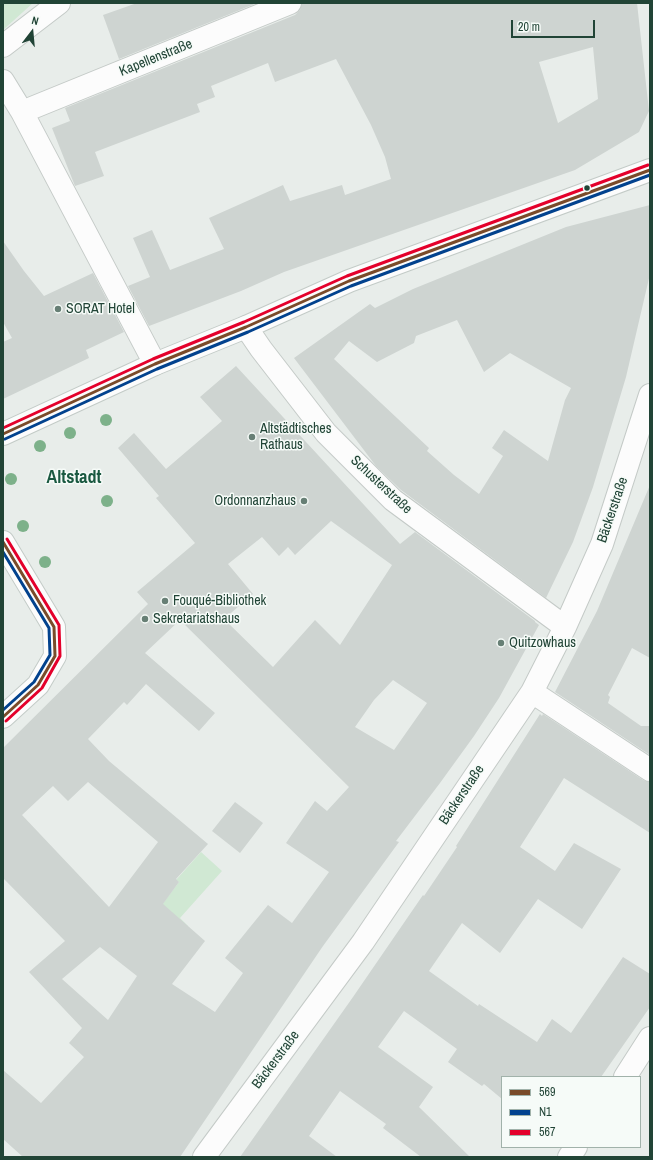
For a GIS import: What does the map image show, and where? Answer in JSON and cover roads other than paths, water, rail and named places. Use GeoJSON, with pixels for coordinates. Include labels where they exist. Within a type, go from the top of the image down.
{"type":"FeatureCollection","features":[{"type":"Feature","properties":{"kind":"street"},"geometry":{"type":"LineString","coordinates":[[3,46],[59,3]]}},
{"type":"Feature","properties":{"kind":"street","name":"Kapellenstraße"},"geometry":{"type":"LineString","coordinates":[[22,112],[290,3]]}},
{"type":"Feature","properties":{"kind":"street"},"geometry":{"type":"LineString","coordinates":[[3,81],[22,112],[155,364]]}},
{"type":"Feature","properties":{"kind":"street"},"geometry":{"type":"LineString","coordinates":[[3,434],[155,364],[246,327],[349,281],[650,170]]}},
{"type":"Feature","properties":{"kind":"street","name":"Schusterstraße"},"geometry":{"type":"LineString","coordinates":[[246,327],[326,433],[393,500],[565,627]]}},
{"type":"Feature","properties":{"kind":"street","name":"Bäckerstraße"},"geometry":{"type":"LineString","coordinates":[[204,1157],[363,942],[532,692],[565,627],[602,544],[650,395]]}},
{"type":"Feature","properties":{"kind":"street"},"geometry":{"type":"LineString","coordinates":[[3,542],[54,627],[55,656],[38,686],[3,717]]}},
{"type":"Feature","properties":{"kind":"street"},"geometry":{"type":"LineString","coordinates":[[532,692],[650,770]]}},
{"type":"Feature","properties":{"kind":"street"},"geometry":{"type":"LineString","coordinates":[[626,1076],[650,1038]]}},
{"type":"Feature","properties":{"kind":"street"},"geometry":{"type":"LineString","coordinates":[[569,1157],[575,1148]]}},
{"type":"Feature","properties":{"kind":"place","name":"SORAT Hotel"},"geometry":{"type":"Point","coordinates":[58,309]}},
{"type":"Feature","properties":{"kind":"place","name":"Altstädtisches Rathaus"},"geometry":{"type":"Point","coordinates":[252,437]}},
{"type":"Feature","properties":{"kind":"place","name":"Ordonnanzhaus"},"geometry":{"type":"Point","coordinates":[304,501]}},
{"type":"Feature","properties":{"kind":"place","name":"Fouqué-Bibliothek"},"geometry":{"type":"Point","coordinates":[165,601]}},
{"type":"Feature","properties":{"kind":"place","name":"Sekretariatshaus"},"geometry":{"type":"Point","coordinates":[145,619]}},
{"type":"Feature","properties":{"kind":"place","name":"Quitzowhaus"},"geometry":{"type":"Point","coordinates":[501,643]}},
{"type":"Feature","properties":{"kind":"district","name":"Altstadt"},"geometry":{"type":"Point","coordinates":[74,478]}}]}
